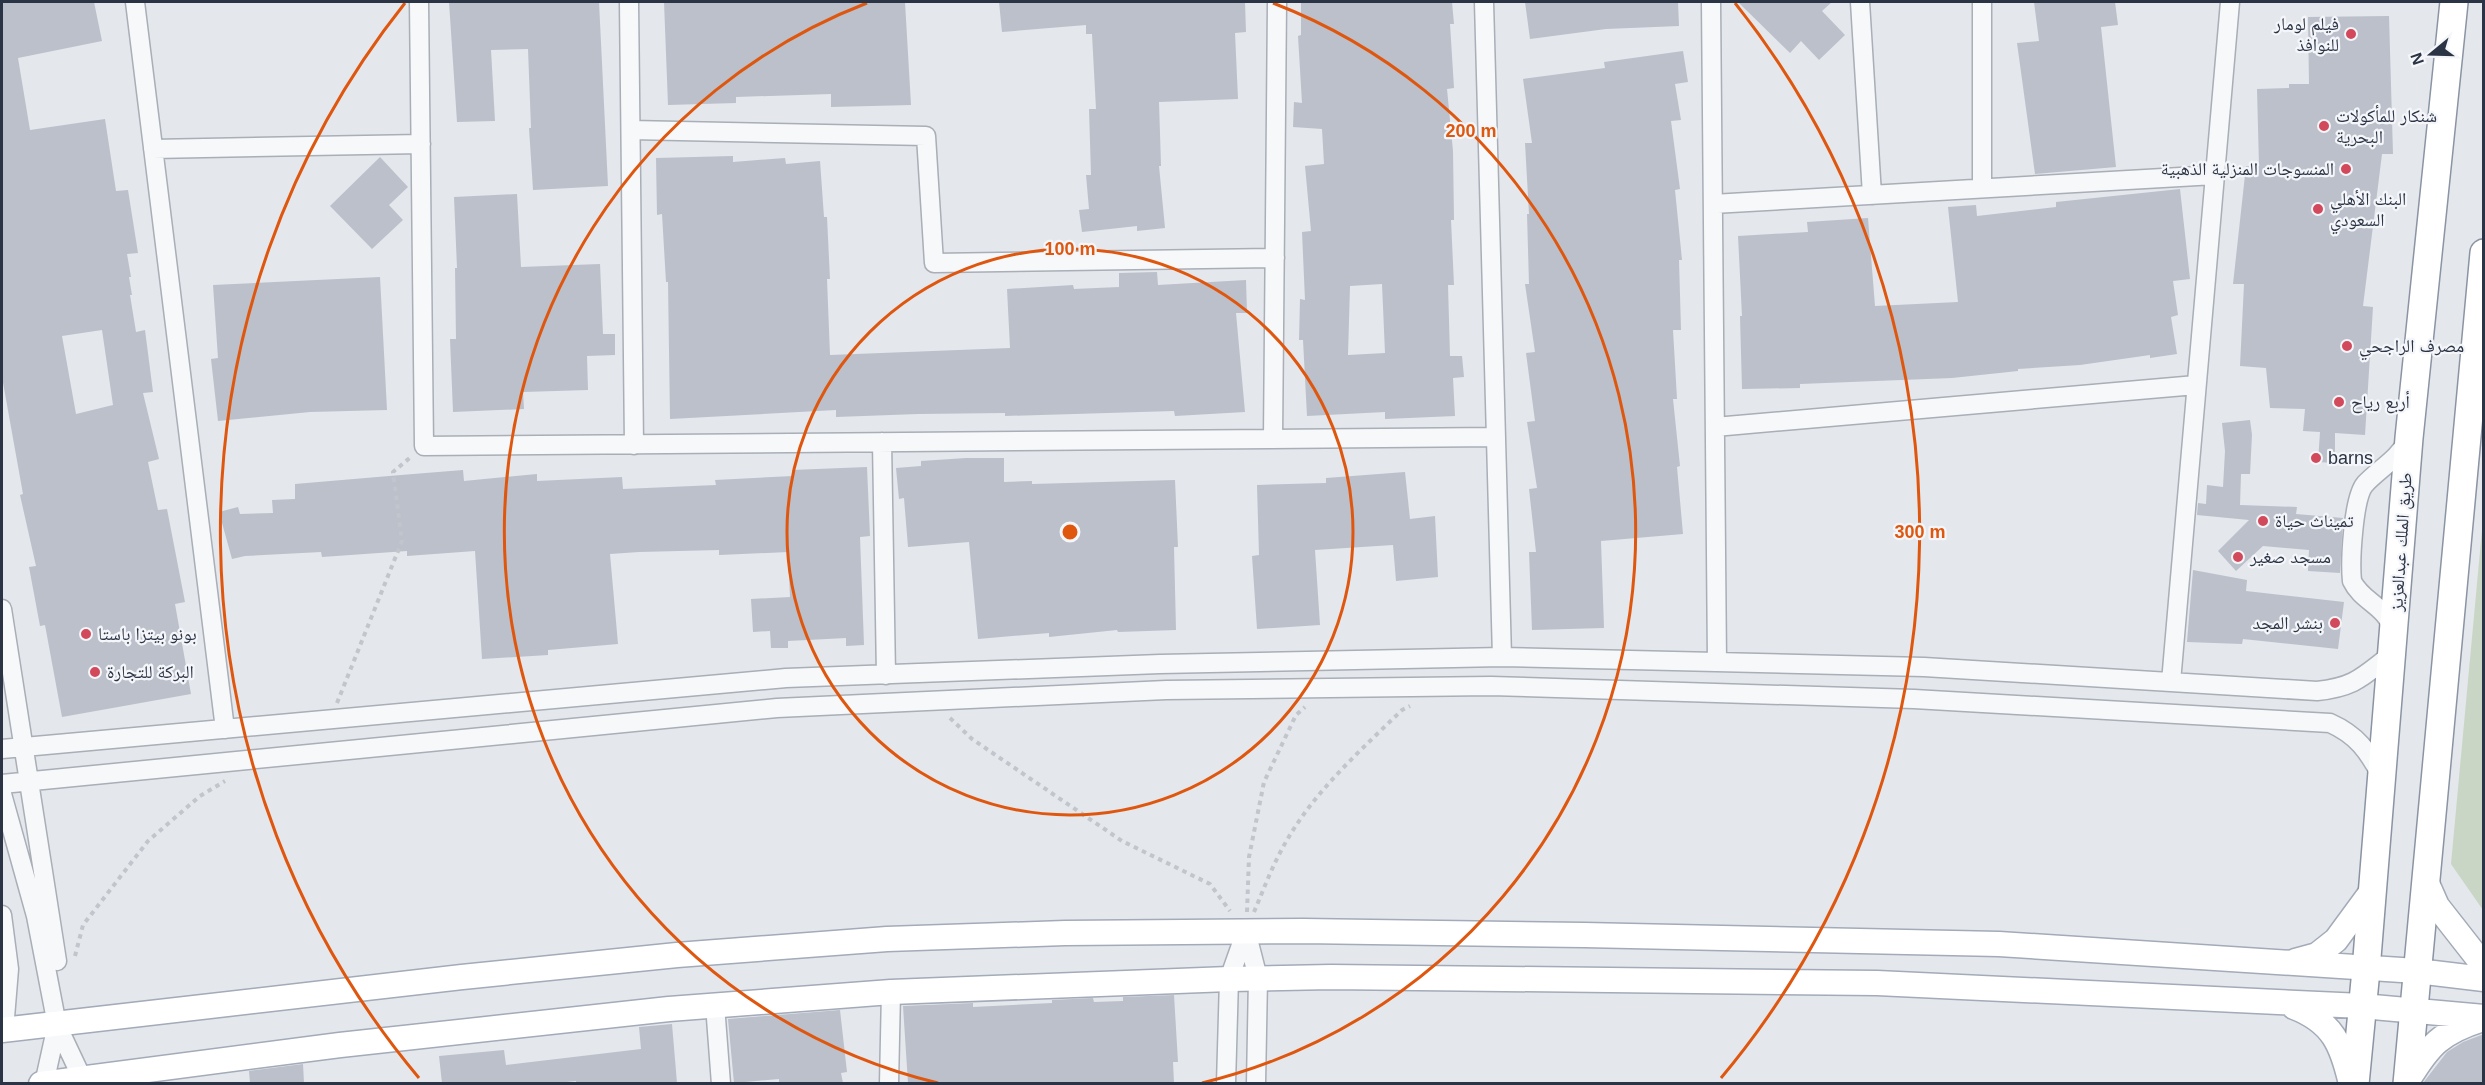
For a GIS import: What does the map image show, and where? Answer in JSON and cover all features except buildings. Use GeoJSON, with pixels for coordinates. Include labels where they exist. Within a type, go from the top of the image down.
{"type":"FeatureCollection","features":[{"type":"Feature","properties":{"kind":"highway","name":"طريق الملك عبدالعزيز"},"geometry":{"type":"LineString","coordinates":[[2353,1083],[2366,970],[2409,438],[2454,2]]}},
{"type":"Feature","properties":{"kind":"highway"},"geometry":{"type":"LineString","coordinates":[[2407,1083],[2479,344],[2484,253]]}},
{"type":"Feature","properties":{"kind":"main road"},"geometry":{"type":"LineString","coordinates":[[2426,882],[2437,906],[2484,966]]}},
{"type":"Feature","properties":{"kind":"main road"},"geometry":{"type":"LineString","coordinates":[[2285,964],[2317,955],[2336,940],[2372,891]]}},
{"type":"Feature","properties":{"kind":"main road"},"geometry":{"type":"LineString","coordinates":[[2,1030],[462,977],[677,955],[887,939],[1065,933],[1246,931],[1584,935],[1999,944],[2366,970],[2417,971],[2484,979]]}},
{"type":"Feature","properties":{"kind":"main road"},"geometry":{"type":"LineString","coordinates":[[43,1083],[82,1081],[352,1044],[715,1005],[891,992],[1258,978],[1876,983],[2362,1006],[2484,1018]]}},
{"type":"Feature","properties":{"kind":"main road"},"geometry":{"type":"LineString","coordinates":[[2284,1003],[2315,1015],[2333,1035],[2344,1056],[2353,1083]]}},
{"type":"Feature","properties":{"kind":"main road"},"geometry":{"type":"LineString","coordinates":[[2407,1083],[2422,1057],[2441,1036],[2484,1018]]}},
{"type":"Feature","properties":{"kind":"street"},"geometry":{"type":"LineString","coordinates":[[135,2],[225,729]]}},
{"type":"Feature","properties":{"kind":"street"},"geometry":{"type":"LineString","coordinates":[[419,2],[424,446],[1496,437]]}},
{"type":"Feature","properties":{"kind":"street"},"geometry":{"type":"LineString","coordinates":[[629,2],[634,445]]}},
{"type":"Feature","properties":{"kind":"street"},"geometry":{"type":"LineString","coordinates":[[1273,439],[1277,2]]}},
{"type":"Feature","properties":{"kind":"street"},"geometry":{"type":"LineString","coordinates":[[1484,2],[1502,657]]}},
{"type":"Feature","properties":{"kind":"street"},"geometry":{"type":"LineString","coordinates":[[1712,2],[1718,662]]}},
{"type":"Feature","properties":{"kind":"street"},"geometry":{"type":"LineString","coordinates":[[1860,2],[1872,195]]}},
{"type":"Feature","properties":{"kind":"street"},"geometry":{"type":"LineString","coordinates":[[1982,2],[1982,189]]}},
{"type":"Feature","properties":{"kind":"street"},"geometry":{"type":"LineString","coordinates":[[2170,682],[2230,2]]}},
{"type":"Feature","properties":{"kind":"street"},"geometry":{"type":"LineString","coordinates":[[631,130],[926,136],[934,262],[1275,258]]}},
{"type":"Feature","properties":{"kind":"street"},"geometry":{"type":"LineString","coordinates":[[153,149],[420,144]]}},
{"type":"Feature","properties":{"kind":"street"},"geometry":{"type":"LineString","coordinates":[[1713,204],[2215,175]]}},
{"type":"Feature","properties":{"kind":"street"},"geometry":{"type":"LineString","coordinates":[[1715,427],[2196,385]]}},
{"type":"Feature","properties":{"kind":"street"},"geometry":{"type":"LineString","coordinates":[[2,749],[786,678],[1149,665],[1502,657],[1924,667],[2317,691],[2340,688],[2354,683],[2393,644],[2386,614],[2358,592],[2352,581],[2356,502],[2366,484],[2397,456],[2409,438]]}},
{"type":"Feature","properties":{"kind":"street"},"geometry":{"type":"LineString","coordinates":[[882,442],[886,675]]}},
{"type":"Feature","properties":{"kind":"street"},"geometry":{"type":"LineString","coordinates":[[2,609],[57,961]]}},
{"type":"Feature","properties":{"kind":"street"},"geometry":{"type":"LineString","coordinates":[[2,784],[777,708],[1166,690],[1444,686],[1914,699],[2330,723],[2348,731],[2369,753],[2382,778]]}},
{"type":"Feature","properties":{"kind":"street"},"geometry":{"type":"LineString","coordinates":[[2,794],[36,916],[57,1025],[82,1081]]}},
{"type":"Feature","properties":{"kind":"street"},"geometry":{"type":"LineString","coordinates":[[2,915],[9,969],[2,1030]]}},
{"type":"Feature","properties":{"kind":"street"},"geometry":{"type":"LineString","coordinates":[[1246,931],[1258,978],[1256,1083]]}},
{"type":"Feature","properties":{"kind":"street"},"geometry":{"type":"LineString","coordinates":[[1226,1083],[1229,979],[1246,931]]}},
{"type":"Feature","properties":{"kind":"street"},"geometry":{"type":"LineString","coordinates":[[889,1083],[891,992]]}},
{"type":"Feature","properties":{"kind":"street"},"geometry":{"type":"LineString","coordinates":[[715,1005],[721,1083]]}},
{"type":"Feature","properties":{"kind":"street"},"geometry":{"type":"LineString","coordinates":[[43,1083],[57,1025]]}},
{"type":"Feature","properties":{"kind":"path"},"geometry":{"type":"LineString","coordinates":[[1246,931],[1282,848],[1313,802],[1348,762],[1402,710],[1444,686]]}},
{"type":"Feature","properties":{"kind":"path"},"geometry":{"type":"LineString","coordinates":[[1246,931],[1249,857],[1264,782],[1296,715],[1327,688]]}},
{"type":"Feature","properties":{"kind":"path"},"geometry":{"type":"LineString","coordinates":[[932,701],[972,739],[1122,841],[1210,884],[1246,931]]}},
{"type":"Feature","properties":{"kind":"green space"},"geometry":{"type":"Polygon","coordinates":[[[2483,519],[2483,910],[2451,864],[2483,519]]]}},
{"type":"Feature","properties":{"kind":"place","name":"فيلم لومار للنوافذ"},"geometry":{"type":"Point","coordinates":[2351,34]}},
{"type":"Feature","properties":{"kind":"place","name":"شنكار للمأكولات البحرية"},"geometry":{"type":"Point","coordinates":[2324,126]}},
{"type":"Feature","properties":{"kind":"place","name":"المنسوجات المنزلية الذهبية"},"geometry":{"type":"Point","coordinates":[2346,169]}},
{"type":"Feature","properties":{"kind":"place","name":"البنك الأهلي السعودي"},"geometry":{"type":"Point","coordinates":[2318,209]}},
{"type":"Feature","properties":{"kind":"place","name":"مصرف الراجحي"},"geometry":{"type":"Point","coordinates":[2347,346]}},
{"type":"Feature","properties":{"kind":"place","name":"أربع رياح"},"geometry":{"type":"Point","coordinates":[2339,402]}},
{"type":"Feature","properties":{"kind":"place","name":"barns"},"geometry":{"type":"Point","coordinates":[2316,458]}},
{"type":"Feature","properties":{"kind":"place","name":"تميناث حياة"},"geometry":{"type":"Point","coordinates":[2263,521]}},
{"type":"Feature","properties":{"kind":"place","name":"مسجد صغير"},"geometry":{"type":"Point","coordinates":[2238,557]}},
{"type":"Feature","properties":{"kind":"place","name":"بنشر المجد"},"geometry":{"type":"Point","coordinates":[2335,623]}},
{"type":"Feature","properties":{"kind":"place","name":"بونو بيتزا باستا"},"geometry":{"type":"Point","coordinates":[86,634]}},
{"type":"Feature","properties":{"kind":"place","name":"البركة للتجارة"},"geometry":{"type":"Point","coordinates":[95,672]}}]}
